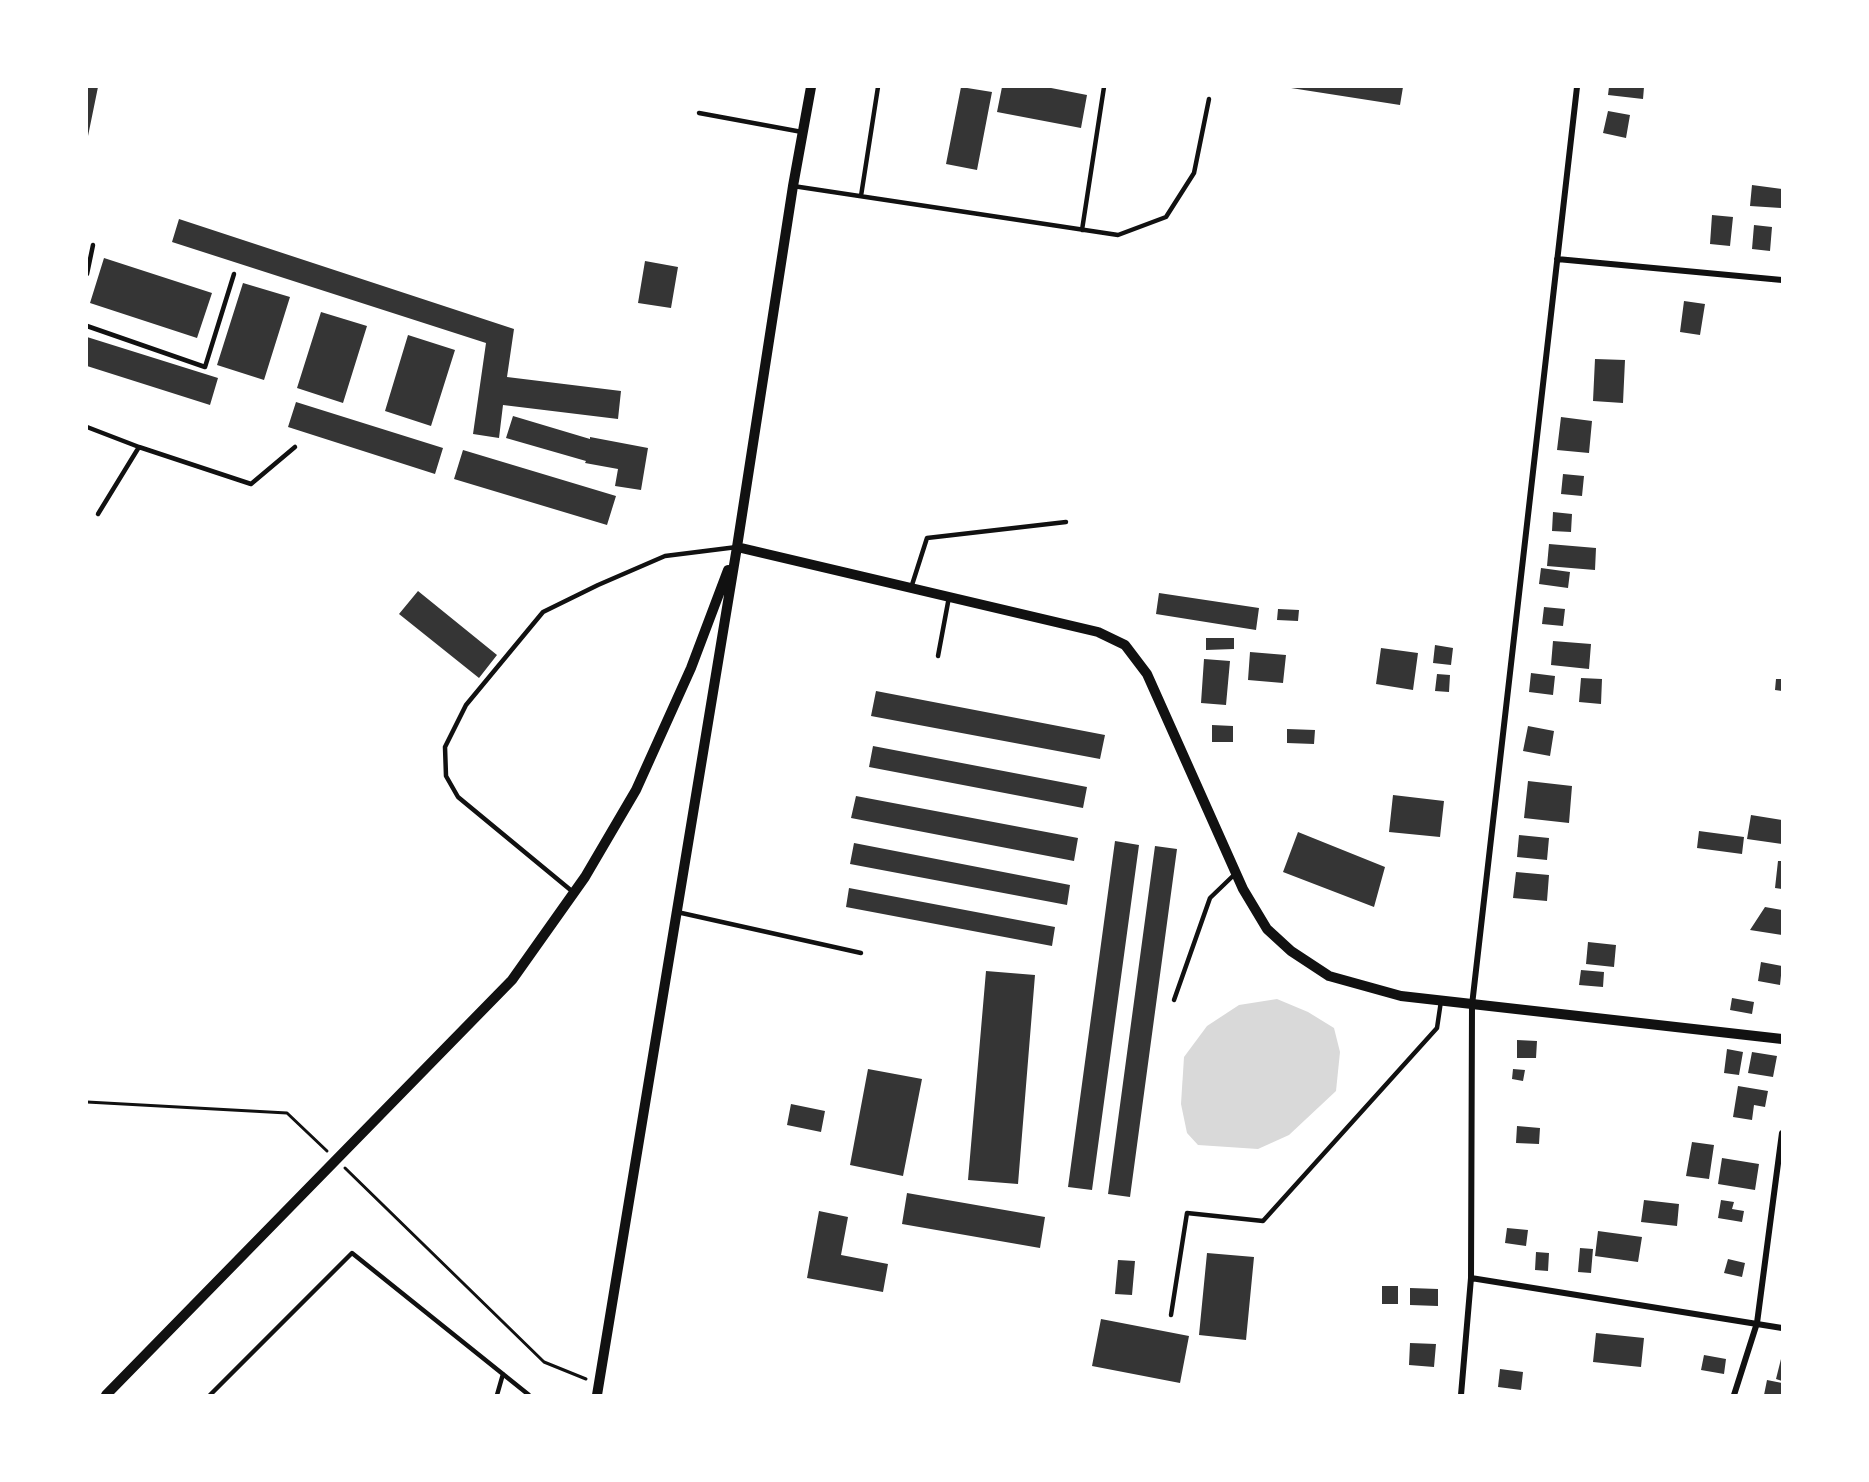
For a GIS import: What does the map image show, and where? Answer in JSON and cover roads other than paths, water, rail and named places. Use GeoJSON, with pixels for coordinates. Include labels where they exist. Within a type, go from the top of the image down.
{"type":"FeatureCollection","features":[{"type":"Feature","properties":{"kind":"street"},"geometry":{"type":"LineString","coordinates":[[598,1390],[811,87]]}},
{"type":"Feature","properties":{"kind":"street"},"geometry":{"type":"LineString","coordinates":[[1461,1395],[1471,1278],[1472,1005],[1576,87]]}},
{"type":"Feature","properties":{"kind":"street"},"geometry":{"type":"LineString","coordinates":[[1557,259],[1782,280]]}},
{"type":"Feature","properties":{"kind":"street"},"geometry":{"type":"LineString","coordinates":[[737,547],[1098,632],[1125,645],[1147,674],[1243,889],[1267,929],[1291,951],[1329,976],[1401,996],[1782,1039]]}},
{"type":"Feature","properties":{"kind":"street"},"geometry":{"type":"LineString","coordinates":[[106,1395],[512,981],[606,844],[636,790],[691,668],[737,547]]}},
{"type":"Feature","properties":{"kind":"street"},"geometry":{"type":"LineString","coordinates":[[1734,1395],[1757,1323],[1782,1133]]}},
{"type":"Feature","properties":{"kind":"street"},"geometry":{"type":"LineString","coordinates":[[1471,1278],[1782,1328]]}},
{"type":"Feature","properties":{"kind":"lane"},"geometry":{"type":"LineString","coordinates":[[861,196],[878,87]]}},
{"type":"Feature","properties":{"kind":"lane"},"geometry":{"type":"LineString","coordinates":[[1082,230],[1104,87]]}},
{"type":"Feature","properties":{"kind":"lane"},"geometry":{"type":"LineString","coordinates":[[793,186],[1118,235],[1166,217],[1194,173],[1209,99]]}},
{"type":"Feature","properties":{"kind":"lane"},"geometry":{"type":"LineString","coordinates":[[699,113],[802,132]]}},
{"type":"Feature","properties":{"kind":"lane"},"geometry":{"type":"LineString","coordinates":[[87,274],[93,245]]}},
{"type":"Feature","properties":{"kind":"lane"},"geometry":{"type":"LineString","coordinates":[[87,326],[205,367],[234,274]]}},
{"type":"Feature","properties":{"kind":"lane"},"geometry":{"type":"LineString","coordinates":[[87,427],[139,447],[251,484],[295,447]]}},
{"type":"Feature","properties":{"kind":"lane"},"geometry":{"type":"LineString","coordinates":[[98,514],[139,447]]}},
{"type":"Feature","properties":{"kind":"lane"},"geometry":{"type":"LineString","coordinates":[[910,588],[927,538],[1066,522]]}},
{"type":"Feature","properties":{"kind":"lane"},"geometry":{"type":"LineString","coordinates":[[574,893],[458,797],[446,776],[445,747],[466,705],[543,612],[665,556],[737,547]]}},
{"type":"Feature","properties":{"kind":"lane"},"geometry":{"type":"LineString","coordinates":[[938,656],[949,597]]}},
{"type":"Feature","properties":{"kind":"lane"},"geometry":{"type":"LineString","coordinates":[[1174,1000],[1210,898],[1236,873]]}},
{"type":"Feature","properties":{"kind":"lane"},"geometry":{"type":"LineString","coordinates":[[677,912],[861,953]]}},
{"type":"Feature","properties":{"kind":"lane"},"geometry":{"type":"LineString","coordinates":[[1171,1315],[1186,1213],[1263,1221],[1437,1028],[1441,1001]]}},
{"type":"Feature","properties":{"kind":"lane"},"geometry":{"type":"LineString","coordinates":[[210,1395],[352,1253],[530,1395]]}},
{"type":"Feature","properties":{"kind":"lane"},"geometry":{"type":"LineString","coordinates":[[497,1395],[503,1374]]}}]}
